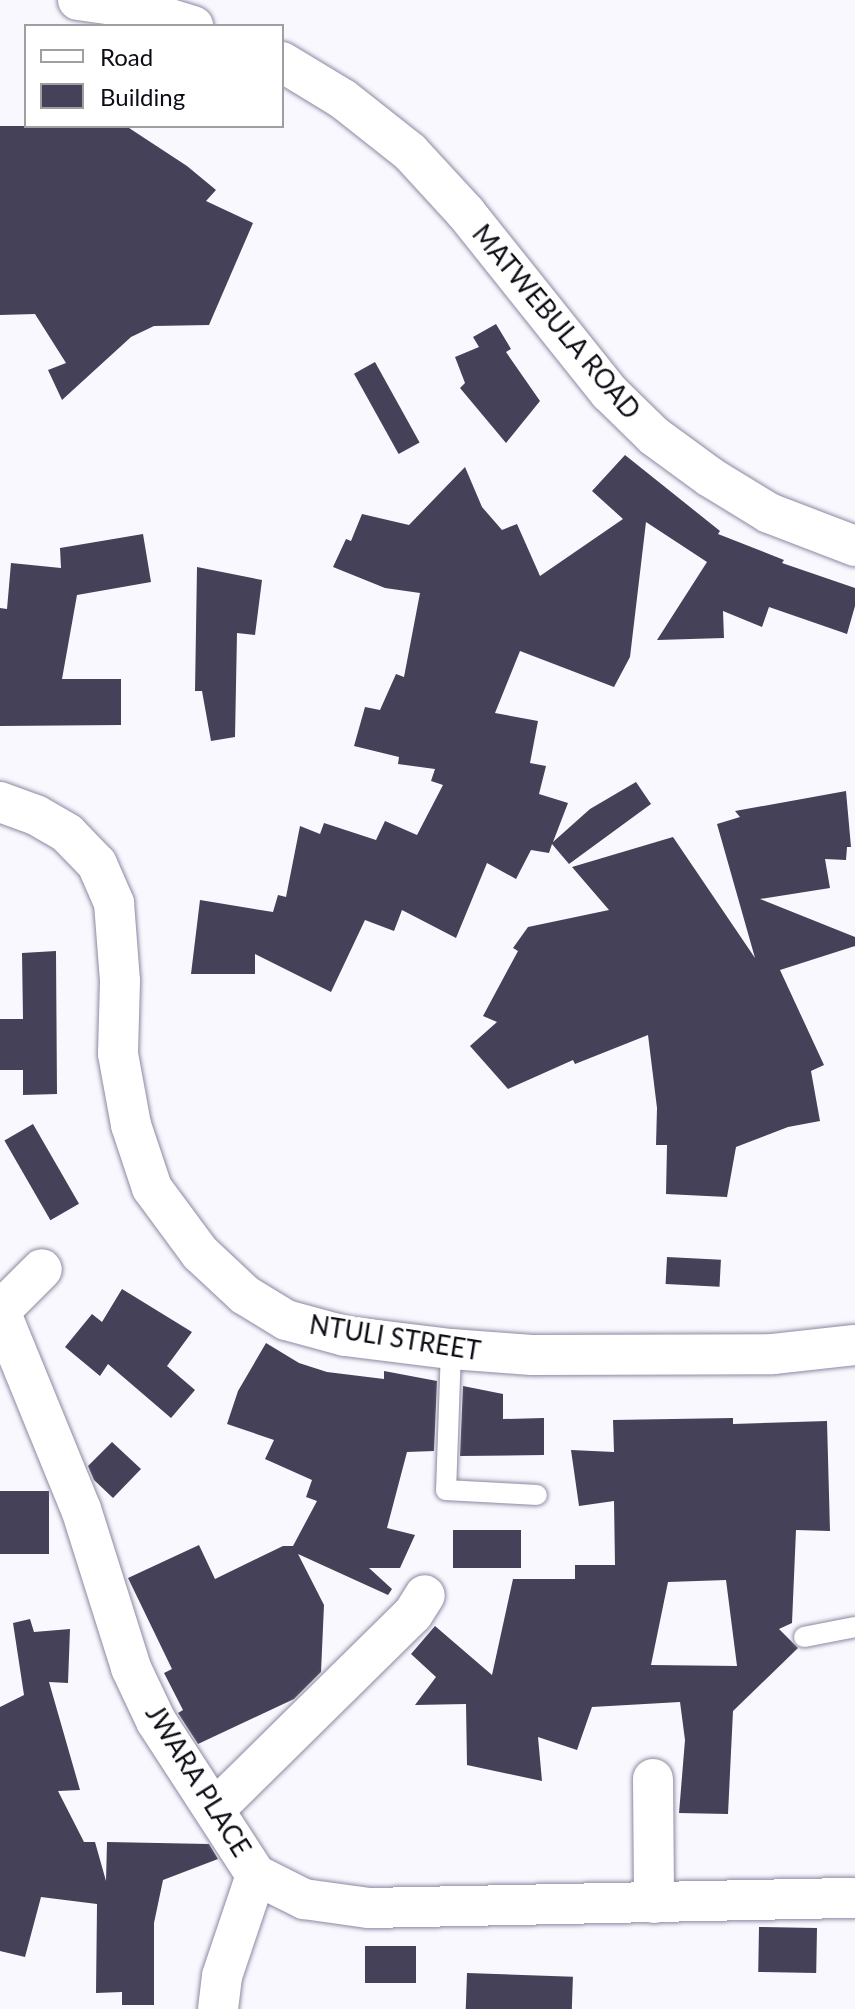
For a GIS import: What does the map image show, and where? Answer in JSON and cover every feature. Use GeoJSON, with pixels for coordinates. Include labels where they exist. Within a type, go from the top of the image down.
{"type":"FeatureCollection","features":[{"type":"Feature","properties":{"kind":"street"},"geometry":{"type":"LineString","coordinates":[[78,0],[134,8],[186,24]]}},
{"type":"Feature","properties":{"kind":"street","name":"MATWEBULA ROAD"},"geometry":{"type":"LineString","coordinates":[[284,63],[331,91],[410,152],[466,213],[609,392],[654,436],[710,477],[769,513],[855,546]]}},
{"type":"Feature","properties":{"kind":"street","name":"NTULI STREET"},"geometry":{"type":"LineString","coordinates":[[0,802],[36,815],[67,833],[97,864],[114,903],[120,981],[118,1054],[131,1125],[152,1188],[200,1253],[245,1295],[286,1320],[345,1336],[451,1349],[532,1355],[773,1354],[855,1345]]}},
{"type":"Feature","properties":{"kind":"street","name":"JWARA PLACE"},"geometry":{"type":"LineString","coordinates":[[42,1269],[0,1311],[81,1509],[131,1668],[156,1721],[216,1808],[256,1875],[304,1899],[369,1908],[855,1898]]}},
{"type":"Feature","properties":{"kind":"street"},"geometry":{"type":"LineString","coordinates":[[216,1808],[413,1614],[425,1595]]}},
{"type":"Feature","properties":{"kind":"street"},"geometry":{"type":"LineString","coordinates":[[653,1779],[654,1903]]}},
{"type":"Feature","properties":{"kind":"street"},"geometry":{"type":"LineString","coordinates":[[218,2009],[222,1976],[256,1875]]}},
{"type":"Feature","properties":{"kind":"lane"},"geometry":{"type":"LineString","coordinates":[[451,1349],[446,1490],[537,1495]]}},
{"type":"Feature","properties":{"kind":"lane"},"geometry":{"type":"LineString","coordinates":[[804,1637],[855,1627]]}},
{"type":"Feature","properties":{"kind":"building"},"geometry":{"type":"Polygon","coordinates":[[[0,126],[129,128],[187,166],[216,190],[206,201],[253,223],[209,325],[154,326],[131,337],[62,400],[48,370],[66,363],[35,314],[0,315],[0,126]]]}},
{"type":"Feature","properties":{"kind":"building"},"geometry":{"type":"Polygon","coordinates":[[[496,324],[511,349],[506,352],[540,401],[506,443],[460,388],[465,383],[455,357],[479,347],[473,337],[496,324]]]}},
{"type":"Feature","properties":{"kind":"building"},"geometry":{"type":"Polygon","coordinates":[[[375,362],[420,442],[399,454],[354,374],[375,362]]]}},
{"type":"Feature","properties":{"kind":"building"},"geometry":{"type":"Polygon","coordinates":[[[625,455],[720,531],[718,534],[784,560],[782,563],[855,588],[855,606],[847,634],[769,607],[762,627],[723,611],[724,638],[657,640],[707,562],[646,522],[630,657],[614,687],[520,651],[495,713],[538,721],[530,763],[546,766],[539,794],[568,803],[553,842],[590,809],[636,782],[651,804],[569,864],[552,844],[549,853],[531,850],[516,879],[487,863],[456,938],[402,910],[394,931],[365,920],[331,992],[255,954],[255,974],[191,974],[200,900],[273,912],[278,895],[286,897],[300,826],[320,834],[324,823],[376,840],[385,821],[417,835],[443,785],[431,781],[435,769],[398,764],[399,757],[354,746],[365,707],[380,710],[396,674],[404,677],[420,593],[385,588],[333,567],[346,539],[351,541],[362,514],[409,525],[465,467],[482,507],[502,530],[517,524],[540,576],[623,519],[592,491],[625,455]]]}},
{"type":"Feature","properties":{"kind":"building"},"geometry":{"type":"Polygon","coordinates":[[[143,534],[151,582],[77,595],[62,679],[121,679],[121,725],[0,726],[0,608],[7,609],[11,563],[61,568],[60,548],[143,534]]]}},
{"type":"Feature","properties":{"kind":"building"},"geometry":{"type":"Polygon","coordinates":[[[197,567],[262,580],[255,635],[237,633],[235,737],[211,741],[202,691],[195,691],[197,567]]]}},
{"type":"Feature","properties":{"kind":"building"},"geometry":{"type":"Polygon","coordinates":[[[846,791],[851,847],[847,847],[846,860],[825,859],[830,888],[760,899],[855,937],[855,946],[780,970],[824,1065],[811,1071],[820,1121],[788,1127],[736,1147],[727,1197],[666,1194],[667,1145],[656,1145],[657,1108],[648,1035],[575,1064],[573,1060],[508,1089],[470,1046],[497,1022],[483,1016],[518,951],[513,948],[528,927],[609,910],[572,867],[673,837],[755,958],[717,824],[740,817],[735,811],[846,791]]]}},
{"type":"Feature","properties":{"kind":"building"},"geometry":{"type":"Polygon","coordinates":[[[56,951],[57,1094],[23,1095],[23,1070],[0,1070],[0,1019],[23,1019],[22,953],[56,951]]]}},
{"type":"Feature","properties":{"kind":"building"},"geometry":{"type":"Polygon","coordinates":[[[33,1124],[79,1204],[50,1220],[4,1140],[33,1124]]]}},
{"type":"Feature","properties":{"kind":"building"},"geometry":{"type":"Polygon","coordinates":[[[667,1257],[721,1260],[720,1287],[666,1284],[667,1257]]]}},
{"type":"Feature","properties":{"kind":"building"},"geometry":{"type":"Polygon","coordinates":[[[122,1289],[192,1332],[167,1366],[195,1390],[171,1418],[108,1364],[100,1376],[65,1347],[92,1314],[102,1322],[122,1289]]]}},
{"type":"Feature","properties":{"kind":"building"},"geometry":{"type":"Polygon","coordinates":[[[266,1343],[299,1363],[327,1372],[384,1379],[384,1371],[437,1381],[434,1451],[407,1452],[387,1528],[415,1535],[400,1568],[369,1568],[392,1589],[388,1595],[298,1554],[324,1605],[321,1672],[294,1699],[198,1744],[178,1713],[183,1710],[164,1673],[172,1669],[128,1578],[199,1545],[215,1579],[283,1546],[293,1546],[317,1501],[306,1497],[312,1480],[265,1459],[274,1440],[227,1424],[238,1391],[266,1343]]]}},
{"type":"Feature","properties":{"kind":"building"},"geometry":{"type":"Polygon","coordinates":[[[463,1386],[503,1394],[503,1419],[544,1418],[544,1455],[460,1456],[463,1386]]]}},
{"type":"Feature","properties":{"kind":"building"},"geometry":{"type":"Polygon","coordinates":[[[733,1418],[733,1424],[827,1421],[830,1531],[796,1530],[792,1623],[779,1629],[798,1648],[733,1711],[728,1814],[679,1813],[685,1740],[680,1702],[592,1707],[577,1750],[538,1737],[542,1781],[467,1765],[466,1704],[415,1705],[436,1677],[411,1654],[435,1626],[492,1675],[513,1579],[575,1579],[575,1565],[615,1565],[614,1501],[579,1506],[571,1450],[614,1452],[613,1420],[733,1418]],[[726,1580],[668,1582],[651,1665],[737,1666],[726,1580]]]}},
{"type":"Feature","properties":{"kind":"building"},"geometry":{"type":"Polygon","coordinates":[[[112,1442],[141,1469],[113,1498],[94,1480],[88,1466],[112,1442]]]}},
{"type":"Feature","properties":{"kind":"building"},"geometry":{"type":"Polygon","coordinates":[[[0,1491],[49,1491],[49,1554],[0,1554],[0,1491]]]}},
{"type":"Feature","properties":{"kind":"building"},"geometry":{"type":"Polygon","coordinates":[[[453,1530],[521,1530],[521,1568],[453,1568],[453,1530]]]}},
{"type":"Feature","properties":{"kind":"building"},"geometry":{"type":"Polygon","coordinates":[[[30,1619],[34,1632],[70,1629],[68,1683],[49,1682],[80,1790],[58,1791],[84,1842],[95,1842],[106,1881],[107,1842],[209,1844],[218,1859],[163,1880],[154,1923],[154,2005],[122,2005],[122,1992],[96,1993],[97,1904],[41,1897],[25,1957],[0,1951],[0,1707],[24,1695],[13,1623],[30,1619]]]}},
{"type":"Feature","properties":{"kind":"building"},"geometry":{"type":"Polygon","coordinates":[[[759,1927],[817,1928],[816,1973],[758,1972],[759,1927]]]}},
{"type":"Feature","properties":{"kind":"building"},"geometry":{"type":"Polygon","coordinates":[[[365,1946],[416,1946],[416,1983],[365,1983],[365,1946]]]}},
{"type":"Feature","properties":{"kind":"building"},"geometry":{"type":"Polygon","coordinates":[[[467,1973],[573,1977],[572,2009],[466,2009],[467,1973]]]}}]}
